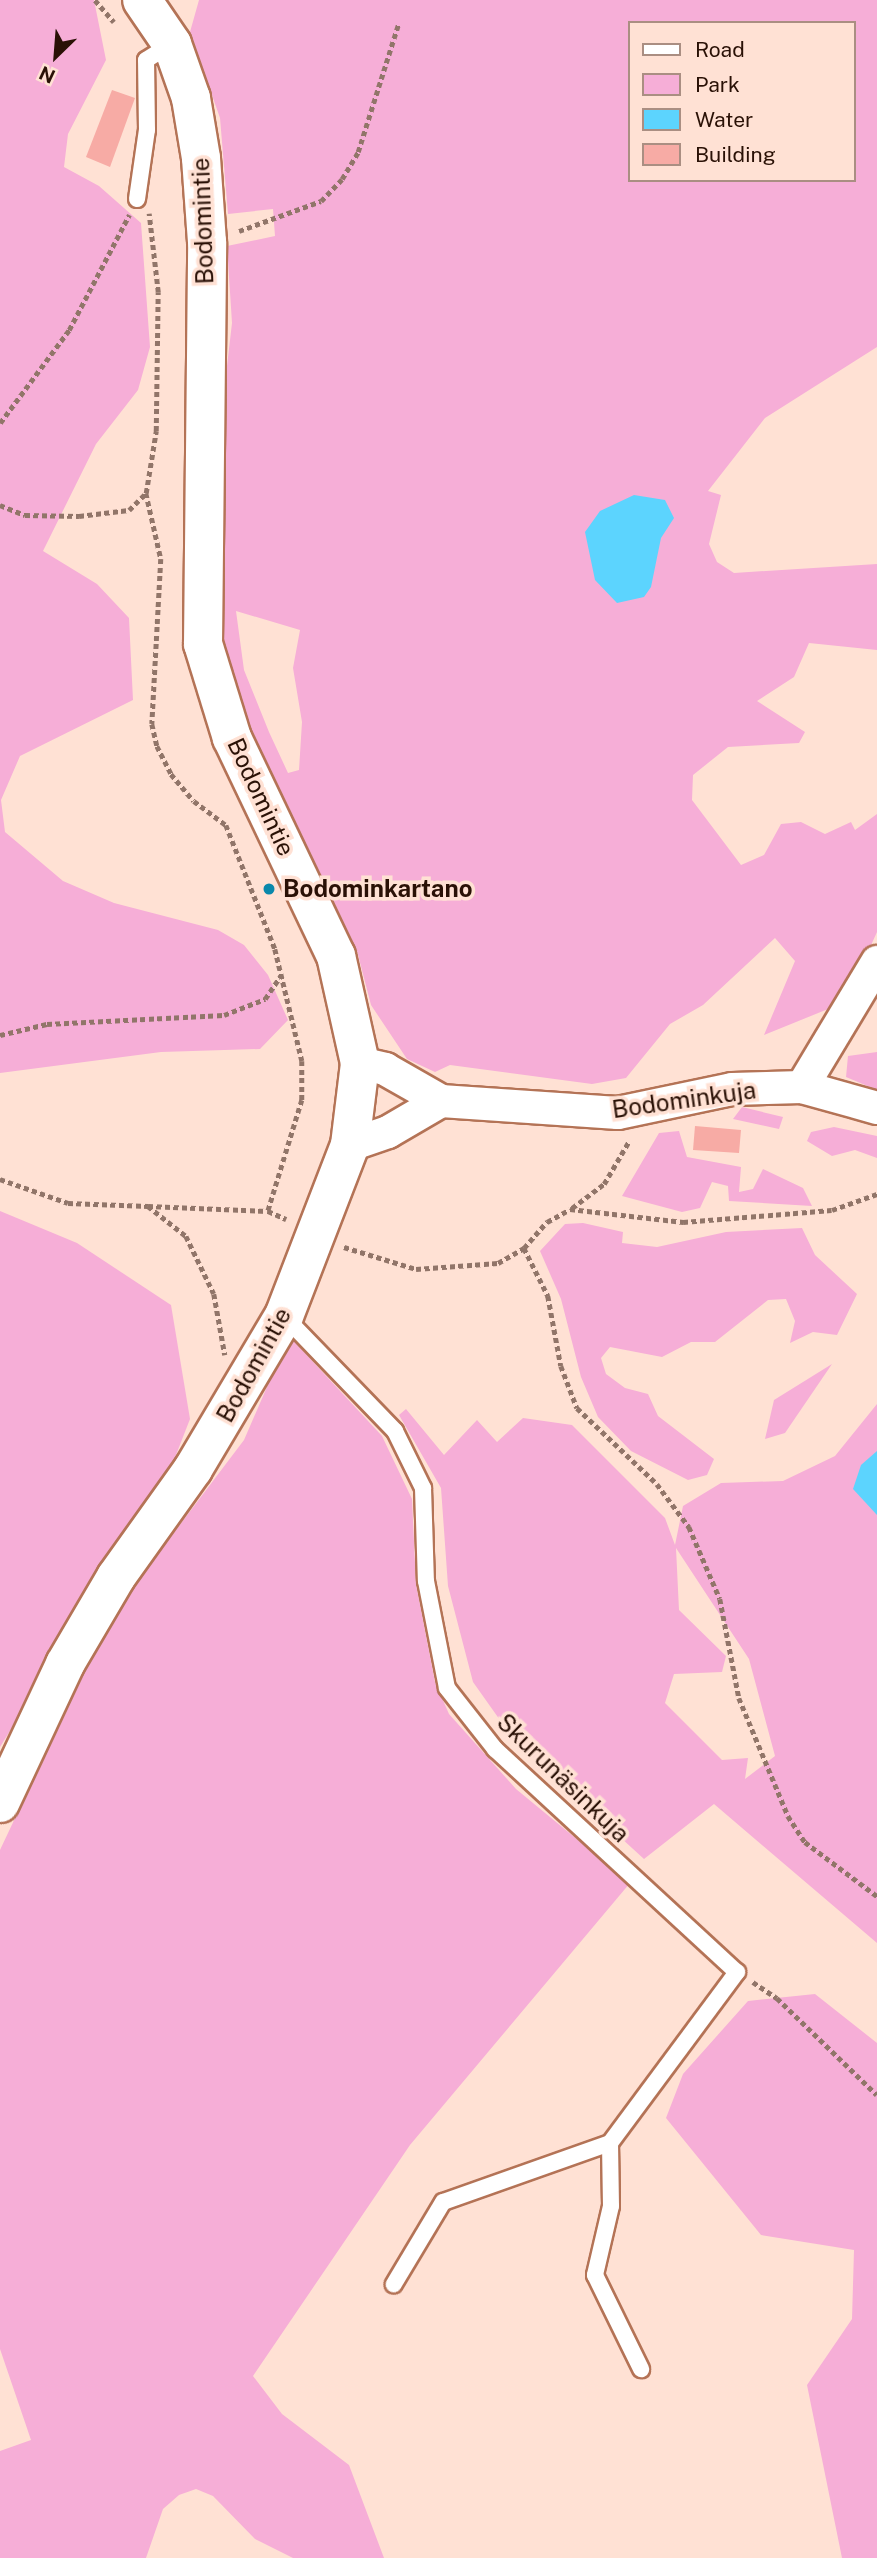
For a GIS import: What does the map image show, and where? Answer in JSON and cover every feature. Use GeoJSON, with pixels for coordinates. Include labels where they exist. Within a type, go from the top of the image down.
{"type":"FeatureCollection","features":[{"type":"Feature","properties":{"kind":"street","name":"Bodomintie"},"geometry":{"type":"LineString","coordinates":[[0,1803],[65,1664],[116,1577],[251,1379],[284,1316],[317,1237],[350,1145],[360,1063],[336,956],[232,738],[203,644],[207,242],[199,146],[172,44],[144,1]]}},
{"type":"Feature","properties":{"kind":"street"},"geometry":{"type":"LineString","coordinates":[[802,1087],[877,962]]}},
{"type":"Feature","properties":{"kind":"street","name":"Bodominkuja"},"geometry":{"type":"LineString","coordinates":[[360,1063],[385,1069],[441,1101],[618,1113],[732,1089],[802,1087],[877,1108]]}},
{"type":"Feature","properties":{"kind":"street"},"geometry":{"type":"LineString","coordinates":[[350,1145],[388,1132],[441,1101]]}},
{"type":"Feature","properties":{"kind":"lane"},"geometry":{"type":"LineString","coordinates":[[137,200],[147,130],[146,60],[172,44]]}},
{"type":"Feature","properties":{"kind":"lane","name":"Skurunäsinkuja"},"geometry":{"type":"LineString","coordinates":[[284,1316],[395,1431],[424,1488],[426,1581],[447,1689],[495,1749],[737,1972]]}},
{"type":"Feature","properties":{"kind":"lane"},"geometry":{"type":"LineString","coordinates":[[394,2284],[443,2202],[610,2143],[737,1972]]}},
{"type":"Feature","properties":{"kind":"lane"},"geometry":{"type":"LineString","coordinates":[[610,2143],[611,2206],[595,2274],[641,2369]]}},
{"type":"Feature","properties":{"kind":"path"},"geometry":{"type":"LineString","coordinates":[[207,242],[321,201],[342,179],[358,152],[398,25]]}},
{"type":"Feature","properties":{"kind":"path"},"geometry":{"type":"LineString","coordinates":[[0,423],[69,330],[137,200],[151,217],[158,292],[156,431],[146,493],[161,559],[152,724],[157,746],[171,774],[194,801],[226,825],[281,975],[302,1060],[302,1100],[268,1212]]}},
{"type":"Feature","properties":{"kind":"path"},"geometry":{"type":"LineString","coordinates":[[0,505],[25,515],[79,516],[129,510],[146,493]]}},
{"type":"Feature","properties":{"kind":"path"},"geometry":{"type":"LineString","coordinates":[[0,1035],[47,1024],[233,1013],[265,999],[281,975]]}},
{"type":"Feature","properties":{"kind":"path"},"geometry":{"type":"LineString","coordinates":[[0,1180],[68,1203],[268,1212],[317,1237],[416,1269],[498,1262],[524,1248],[547,1222],[604,1184],[647,1107]]}},
{"type":"Feature","properties":{"kind":"path"},"geometry":{"type":"LineString","coordinates":[[570,1209],[683,1222],[832,1210],[877,1194]]}},
{"type":"Feature","properties":{"kind":"path"},"geometry":{"type":"LineString","coordinates":[[148,1206],[186,1236],[214,1294],[221,1319],[220,1346],[229,1364],[251,1379]]}},
{"type":"Feature","properties":{"kind":"path"},"geometry":{"type":"LineString","coordinates":[[524,1248],[548,1296],[561,1366],[577,1408],[657,1484],[689,1527],[720,1599],[739,1698],[788,1816],[805,1842],[877,1896]]}},
{"type":"Feature","properties":{"kind":"path"},"geometry":{"type":"LineString","coordinates":[[737,1972],[777,1998],[877,2095]]}},
{"type":"Feature","properties":{"kind":"green space"},"geometry":{"type":"Polygon","coordinates":[[[0,0],[94,0],[106,60],[68,134],[64,167],[99,186],[141,223],[150,347],[138,390],[96,444],[43,551],[97,584],[129,618],[133,700],[20,756],[1,800],[5,832],[63,881],[114,903],[218,930],[244,945],[268,975],[288,1020],[260,1049],[161,1052],[0,1073],[0,0]]]}},
{"type":"Feature","properties":{"kind":"green space"},"geometry":{"type":"Polygon","coordinates":[[[199,0],[877,0],[877,347],[765,418],[708,491],[721,495],[709,544],[717,562],[734,573],[877,564],[877,650],[809,643],[794,677],[757,701],[805,732],[799,743],[728,747],[693,775],[692,800],[741,865],[764,855],[781,824],[801,822],[825,834],[851,822],[855,830],[877,814],[877,932],[857,976],[833,1007],[764,1035],[795,961],[775,938],[703,1005],[670,1024],[626,1078],[592,1084],[450,1065],[435,1072],[407,1059],[371,1005],[357,951],[250,740],[234,698],[219,626],[218,443],[232,323],[227,246],[275,236],[273,209],[228,214],[220,118],[190,32],[199,0]],[[236,611],[244,670],[288,773],[299,770],[302,722],[293,668],[300,630],[236,611]]]}},
{"type":"Feature","properties":{"kind":"green space"},"geometry":{"type":"Polygon","coordinates":[[[877,1052],[877,1090],[846,1077],[848,1056],[877,1052]]]}},
{"type":"Feature","properties":{"kind":"green space"},"geometry":{"type":"Polygon","coordinates":[[[742,1107],[783,1117],[779,1129],[733,1119],[742,1107]]]}},
{"type":"Feature","properties":{"kind":"green space"},"geometry":{"type":"Polygon","coordinates":[[[834,1127],[877,1136],[877,1158],[855,1150],[832,1156],[807,1141],[811,1132],[834,1127]]]}},
{"type":"Feature","properties":{"kind":"green space"},"geometry":{"type":"Polygon","coordinates":[[[679,1131],[687,1157],[741,1167],[739,1192],[753,1189],[763,1169],[803,1188],[812,1206],[729,1201],[728,1186],[712,1182],[700,1208],[682,1212],[622,1196],[659,1133],[679,1131]]]}},
{"type":"Feature","properties":{"kind":"green space"},"geometry":{"type":"Polygon","coordinates":[[[0,1211],[77,1243],[171,1305],[190,1419],[167,1478],[0,1747],[0,1211]]]}},
{"type":"Feature","properties":{"kind":"green space"},"geometry":{"type":"Polygon","coordinates":[[[583,1223],[623,1232],[622,1243],[657,1247],[726,1232],[802,1228],[815,1255],[857,1294],[837,1335],[813,1332],[790,1343],[795,1321],[786,1299],[768,1300],[715,1342],[691,1342],[662,1357],[610,1347],[601,1358],[606,1374],[625,1388],[648,1394],[658,1416],[714,1459],[707,1475],[688,1480],[631,1451],[598,1417],[581,1377],[561,1299],[540,1251],[565,1224],[583,1223]]]}},
{"type":"Feature","properties":{"kind":"green space"},"geometry":{"type":"Polygon","coordinates":[[[289,1336],[382,1436],[412,1499],[416,1584],[435,1682],[449,1714],[516,1789],[630,1883],[410,2145],[253,2376],[282,2414],[349,2465],[384,2558],[293,2558],[255,2539],[213,2496],[196,2489],[179,2495],[163,2509],[146,2558],[0,2558],[0,2451],[31,2440],[0,2349],[0,1850],[110,1617],[244,1440],[289,1336]]]}},
{"type":"Feature","properties":{"kind":"green space"},"geometry":{"type":"Polygon","coordinates":[[[832,1364],[785,1433],[765,1439],[774,1400],[832,1364]]]}},
{"type":"Feature","properties":{"kind":"green space"},"geometry":{"type":"Polygon","coordinates":[[[877,1404],[877,1943],[714,1804],[644,1859],[514,1740],[473,1682],[448,1586],[441,1488],[399,1415],[406,1409],[444,1455],[477,1420],[497,1442],[523,1418],[572,1425],[665,1518],[675,1545],[683,1506],[721,1483],[783,1481],[835,1456],[877,1404]],[[676,1548],[679,1610],[726,1656],[722,1672],[674,1674],[665,1703],[722,1760],[748,1758],[745,1779],[775,1756],[749,1659],[676,1548]]]}},
{"type":"Feature","properties":{"kind":"green space"},"geometry":{"type":"Polygon","coordinates":[[[815,1994],[877,2043],[877,2558],[842,2558],[807,2385],[852,2319],[854,2250],[761,2235],[666,2118],[683,2074],[748,2001],[815,1994]]]}},
{"type":"Feature","properties":{"kind":"water"},"geometry":{"type":"Polygon","coordinates":[[[634,495],[665,500],[674,518],[661,538],[651,587],[644,597],[617,603],[595,580],[585,532],[600,511],[634,495]]]}},
{"type":"Feature","properties":{"kind":"water"},"geometry":{"type":"Polygon","coordinates":[[[877,1451],[877,1515],[853,1489],[861,1465],[877,1451]]]}},
{"type":"Feature","properties":{"kind":"building"},"geometry":{"type":"Polygon","coordinates":[[[112,90],[135,98],[110,167],[86,157],[112,90]]]}},
{"type":"Feature","properties":{"kind":"building"},"geometry":{"type":"Polygon","coordinates":[[[695,1126],[741,1130],[739,1153],[693,1150],[695,1126]]]}},
{"type":"Feature","properties":{"kind":"place","name":"Bodominkartano"},"geometry":{"type":"Point","coordinates":[269,889]}}]}
